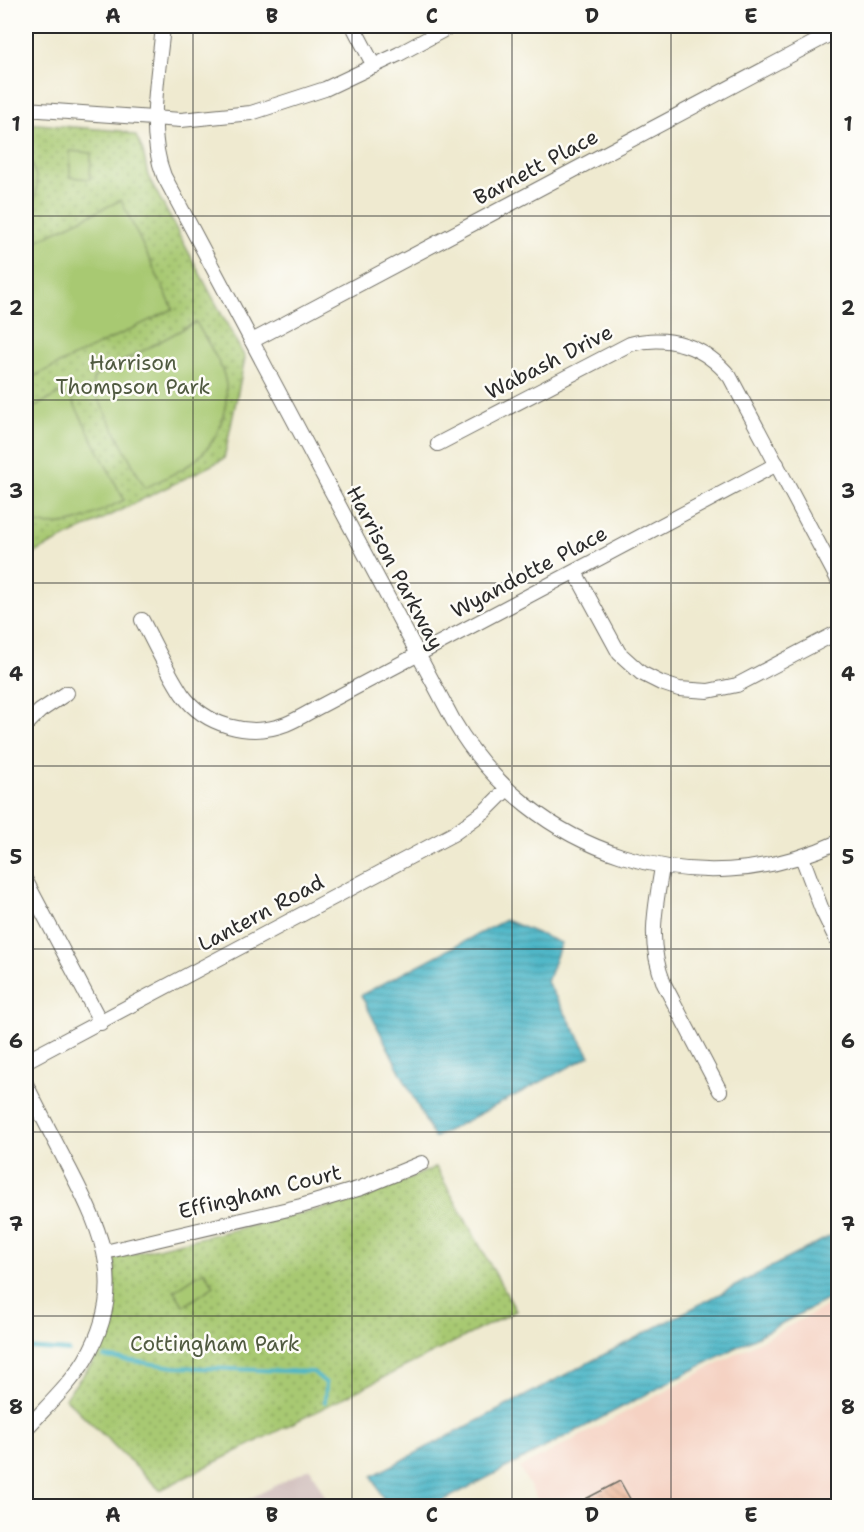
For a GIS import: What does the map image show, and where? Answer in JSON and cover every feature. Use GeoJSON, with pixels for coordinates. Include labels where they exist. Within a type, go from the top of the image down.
{"type":"FeatureCollection","features":[{"type":"Feature","properties":{"kind":"street","name":"Harrison Parkway"},"geometry":{"type":"LineString","coordinates":[[163,26],[156,118],[157,154],[164,176],[418,655],[463,737],[480,760],[507,789],[541,816],[590,844],[617,855],[662,867],[689,870],[745,868],[802,857],[838,842]]}},
{"type":"Feature","properties":{"kind":"street"},"geometry":{"type":"LineString","coordinates":[[353,26],[374,66]]}},
{"type":"Feature","properties":{"kind":"street"},"geometry":{"type":"LineString","coordinates":[[26,110],[181,120],[250,113],[316,93],[451,26]]}},
{"type":"Feature","properties":{"kind":"street","name":"Barnett Place"},"geometry":{"type":"LineString","coordinates":[[252,341],[838,30]]}},
{"type":"Feature","properties":{"kind":"street","name":"Wabash Drive"},"geometry":{"type":"LineString","coordinates":[[438,444],[623,347],[641,341],[668,340],[697,349],[721,366],[738,390],[838,580]]}},
{"type":"Feature","properties":{"kind":"street","name":"Wyandotte Place"},"geometry":{"type":"LineString","coordinates":[[142,620],[172,677],[192,705],[213,720],[242,729],[262,729],[286,724],[777,464]]}},
{"type":"Feature","properties":{"kind":"street"},"geometry":{"type":"LineString","coordinates":[[575,572],[619,653],[641,673],[679,689],[708,691],[737,685],[838,632]]}},
{"type":"Feature","properties":{"kind":"street"},"geometry":{"type":"LineString","coordinates":[[26,725],[40,711],[67,693]]}},
{"type":"Feature","properties":{"kind":"street","name":"Lantern Road"},"geometry":{"type":"LineString","coordinates":[[26,1061],[453,834],[485,811],[507,789]]}},
{"type":"Feature","properties":{"kind":"street"},"geometry":{"type":"LineString","coordinates":[[802,857],[822,910],[838,943]]}},
{"type":"Feature","properties":{"kind":"street"},"geometry":{"type":"LineString","coordinates":[[662,867],[653,932],[653,948],[658,969],[720,1091]]}},
{"type":"Feature","properties":{"kind":"street"},"geometry":{"type":"LineString","coordinates":[[26,881],[101,1023]]}},
{"type":"Feature","properties":{"kind":"street"},"geometry":{"type":"LineString","coordinates":[[26,1084],[96,1222],[105,1252],[107,1278],[105,1306],[95,1339],[80,1367],[26,1430]]}},
{"type":"Feature","properties":{"kind":"street","name":"Effingham Court"},"geometry":{"type":"LineString","coordinates":[[105,1252],[301,1206],[361,1188],[422,1163]]}},
{"type":"Feature","properties":{"kind":"shaded area"},"geometry":{"type":"Polygon","coordinates":[[[838,1300],[838,1506],[541,1506],[520,1468],[838,1300]]]}},
{"type":"Feature","properties":{"kind":"shaded area"},"geometry":{"type":"Polygon","coordinates":[[[310,1468],[330,1506],[235,1506],[310,1468]]]}},
{"type":"Feature","properties":{"kind":"green space","name":"Harrison Thompson Park"},"geometry":{"type":"Polygon","coordinates":[[[26,123],[122,131],[136,136],[143,151],[148,176],[245,358],[224,459],[26,557],[26,123]]]}},
{"type":"Feature","properties":{"kind":"green space"},"geometry":{"type":"Polygon","coordinates":[[[70,151],[91,153],[90,179],[70,177],[70,151]]]}},
{"type":"Feature","properties":{"kind":"green space"},"geometry":{"type":"Polygon","coordinates":[[[26,156],[34,170],[37,185],[34,200],[26,214],[26,156]]]}},
{"type":"Feature","properties":{"kind":"green space"},"geometry":{"type":"Polygon","coordinates":[[[121,200],[173,309],[26,380],[26,246],[121,200]]]}},
{"type":"Feature","properties":{"kind":"green space"},"geometry":{"type":"Polygon","coordinates":[[[196,322],[224,375],[227,396],[223,416],[218,431],[203,453],[183,469],[145,488],[92,387],[94,377],[196,322]]]}},
{"type":"Feature","properties":{"kind":"green space"},"geometry":{"type":"Polygon","coordinates":[[[59,394],[71,398],[124,500],[77,521],[53,525],[40,524],[26,521],[26,411],[59,394]]]}},
{"type":"Feature","properties":{"kind":"green space","name":"Cottingham Park"},"geometry":{"type":"Polygon","coordinates":[[[436,1167],[516,1311],[160,1490],[65,1398],[93,1362],[112,1318],[115,1258],[363,1199],[436,1167]]]}},
{"type":"Feature","properties":{"kind":"green space"},"geometry":{"type":"Polygon","coordinates":[[[204,1271],[214,1286],[184,1306],[174,1291],[204,1271]]]}},
{"type":"Feature","properties":{"kind":"water"},"geometry":{"type":"Polygon","coordinates":[[[505,920],[561,943],[547,982],[590,1056],[434,1138],[361,995],[505,920]]]}},
{"type":"Feature","properties":{"kind":"water"},"geometry":{"type":"Polygon","coordinates":[[[838,1232],[838,1294],[433,1506],[387,1506],[372,1476],[838,1232]]]}},
{"type":"Feature","properties":{"kind":"building"},"geometry":{"type":"Polygon","coordinates":[[[620,1481],[634,1506],[572,1506],[620,1481]]]}},
{"type":"Feature","properties":{"kind":"waterway"},"geometry":{"type":"LineString","coordinates":[[26,1348],[69,1351]]}},
{"type":"Feature","properties":{"kind":"waterway"},"geometry":{"type":"LineString","coordinates":[[104,1357],[175,1367],[313,1372],[326,1383],[325,1402]]}}]}
